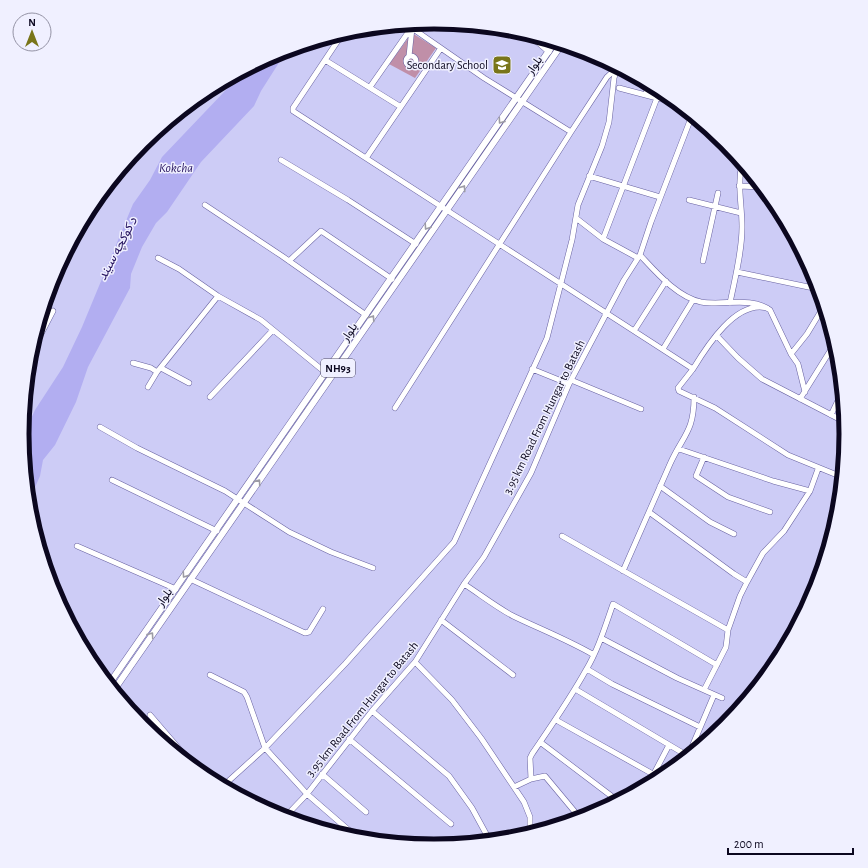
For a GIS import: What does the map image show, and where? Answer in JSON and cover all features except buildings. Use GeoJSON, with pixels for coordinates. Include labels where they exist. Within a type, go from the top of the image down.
{"type":"FeatureCollection","features":[{"type":"Feature","properties":{"kind":"main road","name":"بلوار"},"geometry":{"type":"LineString","coordinates":[[302,412],[340,365],[448,210],[520,100],[553,47]]}},
{"type":"Feature","properties":{"kind":"main road","name":"بلوار"},"geometry":{"type":"LineString","coordinates":[[117,686],[302,412],[326,373],[441,206],[559,48]]}},
{"type":"Feature","properties":{"kind":"main road","name":"بلوار"},"geometry":{"type":"LineString","coordinates":[[112,680],[217,531],[241,501]]}},
{"type":"Feature","properties":{"kind":"street"},"geometry":{"type":"LineString","coordinates":[[370,87],[410,30]]}},
{"type":"Feature","properties":{"kind":"street"},"geometry":{"type":"LineString","coordinates":[[409,56],[412,30]]}},
{"type":"Feature","properties":{"kind":"street"},"geometry":{"type":"LineString","coordinates":[[418,30],[441,48],[571,132]]}},
{"type":"Feature","properties":{"kind":"street"},"geometry":{"type":"LineString","coordinates":[[338,41],[293,108],[293,111],[448,210],[562,286],[693,369]]}},
{"type":"Feature","properties":{"kind":"street"},"geometry":{"type":"LineString","coordinates":[[538,43],[549,52]]}},
{"type":"Feature","properties":{"kind":"street"},"geometry":{"type":"LineString","coordinates":[[366,158],[441,48]]}},
{"type":"Feature","properties":{"kind":"street"},"geometry":{"type":"LineString","coordinates":[[325,60],[401,107]]}},
{"type":"Feature","properties":{"kind":"street"},"geometry":{"type":"LineString","coordinates":[[395,408],[571,132],[607,77],[613,71]]}},
{"type":"Feature","properties":{"kind":"street"},"geometry":{"type":"LineString","coordinates":[[227,783],[265,748],[345,664],[454,542],[547,338],[562,286],[578,205],[602,146],[609,122],[616,73]]}},
{"type":"Feature","properties":{"kind":"street"},"geometry":{"type":"LineString","coordinates":[[619,88],[662,99]]}},
{"type":"Feature","properties":{"kind":"street"},"geometry":{"type":"LineString","coordinates":[[647,90],[657,98]]}},
{"type":"Feature","properties":{"kind":"street"},"geometry":{"type":"LineString","coordinates":[[603,239],[657,98]]}},
{"type":"Feature","properties":{"kind":"street","name":"3.95 km Road From Hungar to Batash"},"geometry":{"type":"LineString","coordinates":[[290,812],[307,794],[372,710],[415,662],[464,584],[484,557],[531,473],[570,382],[606,313],[639,257],[660,197],[690,121]]}},
{"type":"Feature","properties":{"kind":"street"},"geometry":{"type":"LineString","coordinates":[[281,160],[348,200],[416,244]]}},
{"type":"Feature","properties":{"kind":"street"},"geometry":{"type":"LineString","coordinates":[[730,303],[737,272],[742,228],[739,186],[741,171]]}},
{"type":"Feature","properties":{"kind":"street"},"geometry":{"type":"LineString","coordinates":[[589,176],[660,197]]}},
{"type":"Feature","properties":{"kind":"street"},"geometry":{"type":"LineString","coordinates":[[739,186],[755,187]]}},
{"type":"Feature","properties":{"kind":"street"},"geometry":{"type":"LineString","coordinates":[[703,261],[718,193]]}},
{"type":"Feature","properties":{"kind":"street"},"geometry":{"type":"LineString","coordinates":[[689,200],[741,213]]}},
{"type":"Feature","properties":{"kind":"street"},"geometry":{"type":"LineString","coordinates":[[205,205],[366,315]]}},
{"type":"Feature","properties":{"kind":"street"},"geometry":{"type":"LineString","coordinates":[[576,218],[603,239],[639,257],[666,281],[693,300],[701,302],[755,303],[767,308],[775,318],[791,354],[798,364],[805,392]]}},
{"type":"Feature","properties":{"kind":"street"},"geometry":{"type":"LineString","coordinates":[[289,261],[321,231],[392,279]]}},
{"type":"Feature","properties":{"kind":"street"},"geometry":{"type":"LineString","coordinates":[[158,258],[179,269],[218,296],[261,320],[326,373]]}},
{"type":"Feature","properties":{"kind":"street"},"geometry":{"type":"LineString","coordinates":[[737,272],[811,288]]}},
{"type":"Feature","properties":{"kind":"street"},"geometry":{"type":"LineString","coordinates":[[634,331],[666,281]]}},
{"type":"Feature","properties":{"kind":"street"},"geometry":{"type":"LineString","coordinates":[[148,387],[159,370],[218,296]]}},
{"type":"Feature","properties":{"kind":"street"},"geometry":{"type":"LineString","coordinates":[[663,349],[693,300]]}},
{"type":"Feature","properties":{"kind":"street"},"geometry":{"type":"LineString","coordinates":[[767,308],[756,306],[749,308],[730,320],[678,388],[681,392],[715,408],[778,449],[837,475]]}},
{"type":"Feature","properties":{"kind":"street"},"geometry":{"type":"LineString","coordinates":[[43,331],[53,311],[47,313]]}},
{"type":"Feature","properties":{"kind":"street"},"geometry":{"type":"LineString","coordinates":[[791,354],[807,334],[820,312]]}},
{"type":"Feature","properties":{"kind":"street"},"geometry":{"type":"LineString","coordinates":[[210,397],[273,330]]}},
{"type":"Feature","properties":{"kind":"street"},"geometry":{"type":"LineString","coordinates":[[717,336],[738,358],[762,379],[838,419]]}},
{"type":"Feature","properties":{"kind":"street"},"geometry":{"type":"LineString","coordinates":[[800,399],[830,351]]}},
{"type":"Feature","properties":{"kind":"street"},"geometry":{"type":"LineString","coordinates":[[133,362],[159,370],[189,383]]}},
{"type":"Feature","properties":{"kind":"street"},"geometry":{"type":"LineString","coordinates":[[532,369],[570,382],[641,410]]}},
{"type":"Feature","properties":{"kind":"street"},"geometry":{"type":"LineString","coordinates":[[623,570],[660,486],[692,421],[694,397]]}},
{"type":"Feature","properties":{"kind":"street"},"geometry":{"type":"LineString","coordinates":[[831,415],[838,401]]}},
{"type":"Feature","properties":{"kind":"street"},"geometry":{"type":"LineString","coordinates":[[100,427],[241,501],[289,532],[331,552],[373,568]]}},
{"type":"Feature","properties":{"kind":"street"},"geometry":{"type":"LineString","coordinates":[[679,449],[773,481],[810,491]]}},
{"type":"Feature","properties":{"kind":"street"},"geometry":{"type":"LineString","coordinates":[[704,457],[696,476],[728,497],[770,512]]}},
{"type":"Feature","properties":{"kind":"street"},"geometry":{"type":"LineString","coordinates":[[704,690],[726,647],[728,630],[740,596],[747,582],[764,553],[784,531],[810,491],[818,468]]}},
{"type":"Feature","properties":{"kind":"street"},"geometry":{"type":"LineString","coordinates":[[112,480],[217,531]]}},
{"type":"Feature","properties":{"kind":"street"},"geometry":{"type":"LineString","coordinates":[[660,486],[710,522],[734,534]]}},
{"type":"Feature","properties":{"kind":"street"},"geometry":{"type":"LineString","coordinates":[[649,512],[747,582]]}},
{"type":"Feature","properties":{"kind":"street"},"geometry":{"type":"LineString","coordinates":[[562,536],[728,630]]}},
{"type":"Feature","properties":{"kind":"street"},"geometry":{"type":"LineString","coordinates":[[77,546],[176,589]]}},
{"type":"Feature","properties":{"kind":"street"},"geometry":{"type":"LineString","coordinates":[[190,579],[305,633],[308,632],[323,608]]}},
{"type":"Feature","properties":{"kind":"street"},"geometry":{"type":"LineString","coordinates":[[464,584],[488,602],[514,616],[572,642],[594,655]]}},
{"type":"Feature","properties":{"kind":"street"},"geometry":{"type":"LineString","coordinates":[[531,779],[530,758],[556,720],[587,669],[614,604],[643,623],[717,665]]}},
{"type":"Feature","properties":{"kind":"street"},"geometry":{"type":"LineString","coordinates":[[441,620],[513,675]]}},
{"type":"Feature","properties":{"kind":"street"},"geometry":{"type":"LineString","coordinates":[[601,638],[722,698]]}},
{"type":"Feature","properties":{"kind":"street"},"geometry":{"type":"LineString","coordinates":[[415,662],[452,700],[481,738],[524,802],[530,817],[530,827]]}},
{"type":"Feature","properties":{"kind":"street"},"geometry":{"type":"LineString","coordinates":[[587,669],[612,684],[700,727]]}},
{"type":"Feature","properties":{"kind":"street"},"geometry":{"type":"LineString","coordinates":[[210,675],[244,692],[265,748],[307,794],[348,829]]}},
{"type":"Feature","properties":{"kind":"street"},"geometry":{"type":"LineString","coordinates":[[575,689],[683,753]]}},
{"type":"Feature","properties":{"kind":"street"},"geometry":{"type":"LineString","coordinates":[[692,745],[714,695]]}},
{"type":"Feature","properties":{"kind":"street"},"geometry":{"type":"LineString","coordinates":[[372,710],[449,776],[472,808],[488,836]]}},
{"type":"Feature","properties":{"kind":"street"},"geometry":{"type":"LineString","coordinates":[[150,716],[177,746]]}},
{"type":"Feature","properties":{"kind":"street"},"geometry":{"type":"LineString","coordinates":[[556,720],[653,775]]}},
{"type":"Feature","properties":{"kind":"street"},"geometry":{"type":"LineString","coordinates":[[349,739],[451,824]]}},
{"type":"Feature","properties":{"kind":"street"},"geometry":{"type":"LineString","coordinates":[[540,742],[614,797]]}},
{"type":"Feature","properties":{"kind":"street"},"geometry":{"type":"LineString","coordinates":[[653,774],[669,745]]}},
{"type":"Feature","properties":{"kind":"street"},"geometry":{"type":"LineString","coordinates":[[322,774],[366,812]]}},
{"type":"Feature","properties":{"kind":"street"},"geometry":{"type":"LineString","coordinates":[[514,787],[531,779],[545,776],[576,813]]}},
{"type":"Feature","properties":{"kind":"shaded area"},"geometry":{"type":"Polygon","coordinates":[[[412,33],[436,48],[415,78],[389,64],[412,33]]]}},
{"type":"Feature","properties":{"kind":"water","name":"Kokcha"},"geometry":{"type":"Polygon","coordinates":[[[281,59],[261,91],[254,106],[201,162],[167,212],[156,223],[142,247],[131,274],[130,288],[88,367],[76,402],[55,445],[43,460],[40,476],[33,492],[30,460],[29,422],[35,410],[63,367],[82,327],[133,204],[150,180],[162,157],[233,82],[281,59]]]}},
{"type":"Feature","properties":{"kind":"place","name":"Secondary School"},"geometry":{"type":"Point","coordinates":[502,65]}},
{"type":"Feature","properties":{"kind":"water label","name":"د کوکچه سیند"},"geometry":{"type":"Point","coordinates":[118,249]}}]}
